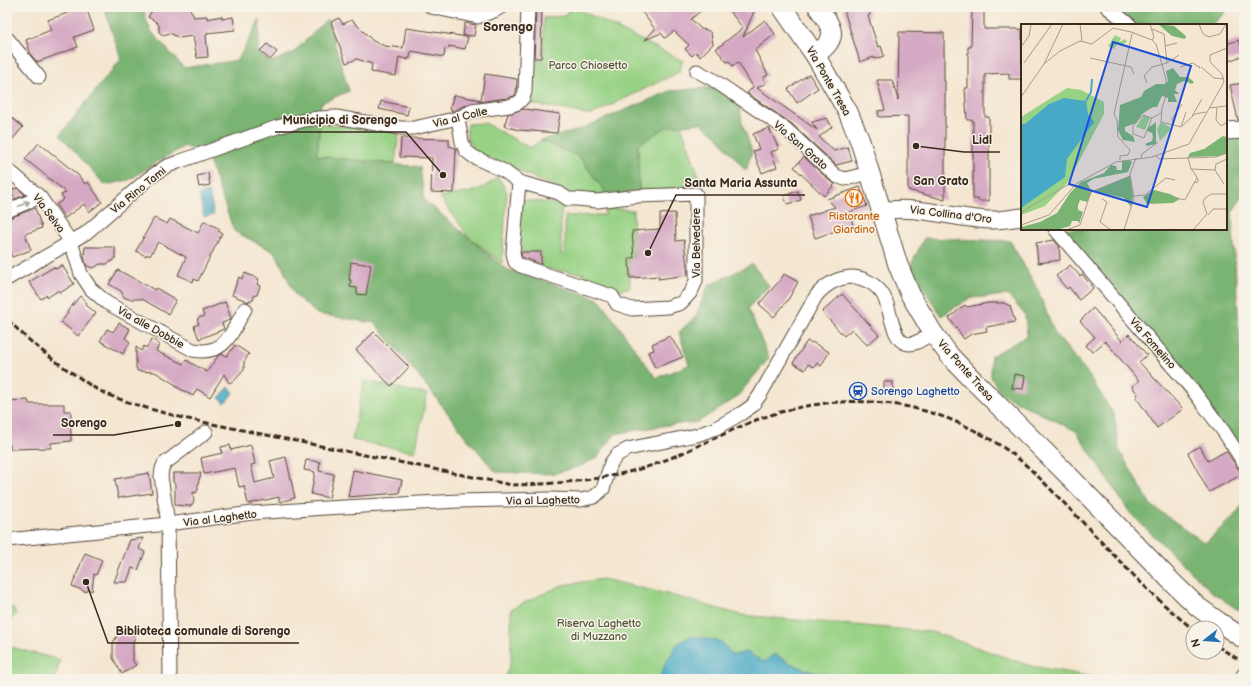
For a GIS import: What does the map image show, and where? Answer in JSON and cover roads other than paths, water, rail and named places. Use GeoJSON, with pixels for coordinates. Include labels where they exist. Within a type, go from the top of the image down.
{"type":"FeatureCollection","features":[{"type":"Feature","properties":{"kind":"main road","name":"Via Ponte Tresa"},"geometry":{"type":"LineString","coordinates":[[782,7],[815,55],[848,112],[860,141],[880,211],[904,281],[916,306],[932,333],[950,356],[971,378],[1071,478],[1172,583],[1198,606],[1244,639]]}},
{"type":"Feature","properties":{"kind":"main road"},"geometry":{"type":"LineString","coordinates":[[815,55],[826,46],[831,40],[832,35],[831,27],[818,7]]}},
{"type":"Feature","properties":{"kind":"street"},"geometry":{"type":"LineString","coordinates":[[431,7],[478,17],[500,7]]}},
{"type":"Feature","properties":{"kind":"street","name":"Via al Colle"},"geometry":{"type":"LineString","coordinates":[[305,120],[336,117],[400,128],[414,128],[458,118],[472,111],[510,106],[518,103],[523,98],[525,92],[528,7]]}},
{"type":"Feature","properties":{"kind":"street"},"geometry":{"type":"LineString","coordinates":[[1107,7],[1129,24]]}},
{"type":"Feature","properties":{"kind":"street"},"geometry":{"type":"LineString","coordinates":[[7,38],[39,77]]}},
{"type":"Feature","properties":{"kind":"street","name":"Via San Grato"},"geometry":{"type":"LineString","coordinates":[[697,71],[712,78],[787,130],[836,176],[844,180],[869,173]]}},
{"type":"Feature","properties":{"kind":"street","name":"Via Belvedere"},"geometry":{"type":"LineString","coordinates":[[458,118],[462,142],[466,151],[474,157],[504,171],[519,182],[559,193],[568,199],[597,201],[638,196],[696,194],[696,281],[691,292],[681,303],[668,307],[632,309],[617,304],[612,296],[521,266],[515,262],[513,253],[519,182]]}},
{"type":"Feature","properties":{"kind":"street","name":"Via Rino Tami"},"geometry":{"type":"LineString","coordinates":[[7,279],[86,233],[149,178],[166,167],[276,127],[305,120]]}},
{"type":"Feature","properties":{"kind":"street"},"geometry":{"type":"LineString","coordinates":[[1227,131],[1244,130]]}},
{"type":"Feature","properties":{"kind":"street","name":"Via Selva"},"geometry":{"type":"LineString","coordinates":[[7,169],[40,197],[71,242]]}},
{"type":"Feature","properties":{"kind":"street"},"geometry":{"type":"LineString","coordinates":[[7,211],[40,197]]}},
{"type":"Feature","properties":{"kind":"street","name":"Via Collina d'Oro"},"geometry":{"type":"LineString","coordinates":[[880,211],[906,209],[994,220],[1021,217]]}},
{"type":"Feature","properties":{"kind":"street","name":"Via Fomelino"},"geometry":{"type":"LineString","coordinates":[[1056,230],[1192,389],[1224,432],[1244,463]]}},
{"type":"Feature","properties":{"kind":"street","name":"Via alle Dobbie"},"geometry":{"type":"LineString","coordinates":[[71,242],[81,274],[91,289],[107,303],[193,350],[202,352],[219,348],[225,342],[245,309]]}},
{"type":"Feature","properties":{"kind":"street","name":"Via al Laghetto"},"geometry":{"type":"LineString","coordinates":[[7,540],[252,514],[325,508],[459,501],[587,499],[594,497],[603,489],[611,463],[617,456],[628,449],[697,435],[716,428],[752,406],[760,395],[816,296],[823,288],[833,282],[847,277],[854,277],[866,280],[875,286],[886,300],[896,335],[903,343],[915,343],[932,333]]}},
{"type":"Feature","properties":{"kind":"street"},"geometry":{"type":"LineString","coordinates":[[170,679],[168,524],[161,476],[162,466],[206,432]]}},
{"type":"Feature","properties":{"kind":"water"},"geometry":{"type":"Polygon","coordinates":[[[209,192],[214,215],[204,217],[199,194],[209,192]]]}},
{"type":"Feature","properties":{"kind":"water"},"geometry":{"type":"Polygon","coordinates":[[[229,387],[234,392],[225,403],[219,398],[229,387]]]}},
{"type":"Feature","properties":{"kind":"water"},"geometry":{"type":"Polygon","coordinates":[[[691,636],[720,641],[733,655],[747,652],[764,662],[774,654],[794,665],[813,672],[842,677],[843,679],[659,679],[666,662],[678,643],[691,636]]]}},
{"type":"Feature","properties":{"kind":"railway"},"geometry":{"type":"LineString","coordinates":[[8,320],[41,350],[98,390],[108,395],[150,409],[183,418],[512,485],[575,481],[605,477],[641,469],[673,457],[751,422],[784,411],[816,404],[849,402],[881,403],[913,408],[944,417],[975,431],[1013,454],[1045,483],[1128,570],[1185,622]]}},
{"type":"Feature","properties":{"kind":"railway"},"geometry":{"type":"LineString","coordinates":[[1225,651],[1244,663]]}},
{"type":"Feature","properties":{"kind":"place","name":"Lidl"},"geometry":{"type":"Point","coordinates":[916,146]}},
{"type":"Feature","properties":{"kind":"place","name":"Municipio di Sorengo"},"geometry":{"type":"Point","coordinates":[443,175]}},
{"type":"Feature","properties":{"kind":"place","name":"Ristorante Giardino"},"geometry":{"type":"Point","coordinates":[854,198]}},
{"type":"Feature","properties":{"kind":"place","name":"Santa Maria Assunta"},"geometry":{"type":"Point","coordinates":[648,253]}},
{"type":"Feature","properties":{"kind":"place","name":"Sorengo Laghetto"},"geometry":{"type":"Point","coordinates":[858,391]}},
{"type":"Feature","properties":{"kind":"place","name":"Sorengo"},"geometry":{"type":"Point","coordinates":[178,424]}},
{"type":"Feature","properties":{"kind":"place","name":"Biblioteca comunale di Sorengo"},"geometry":{"type":"Point","coordinates":[86,582]}},
{"type":"Feature","properties":{"kind":"district","name":"Sorengo"},"geometry":{"type":"Point","coordinates":[508,26]}},
{"type":"Feature","properties":{"kind":"district","name":"San Grato"},"geometry":{"type":"Point","coordinates":[941,181]}},
{"type":"Feature","properties":{"kind":"park label","name":"Parco Chiosetto"},"geometry":{"type":"Point","coordinates":[588,65]}},
{"type":"Feature","properties":{"kind":"park label","name":"Riserva Laghetto di Muzzano"},"geometry":{"type":"Point","coordinates":[599,629]}}]}
